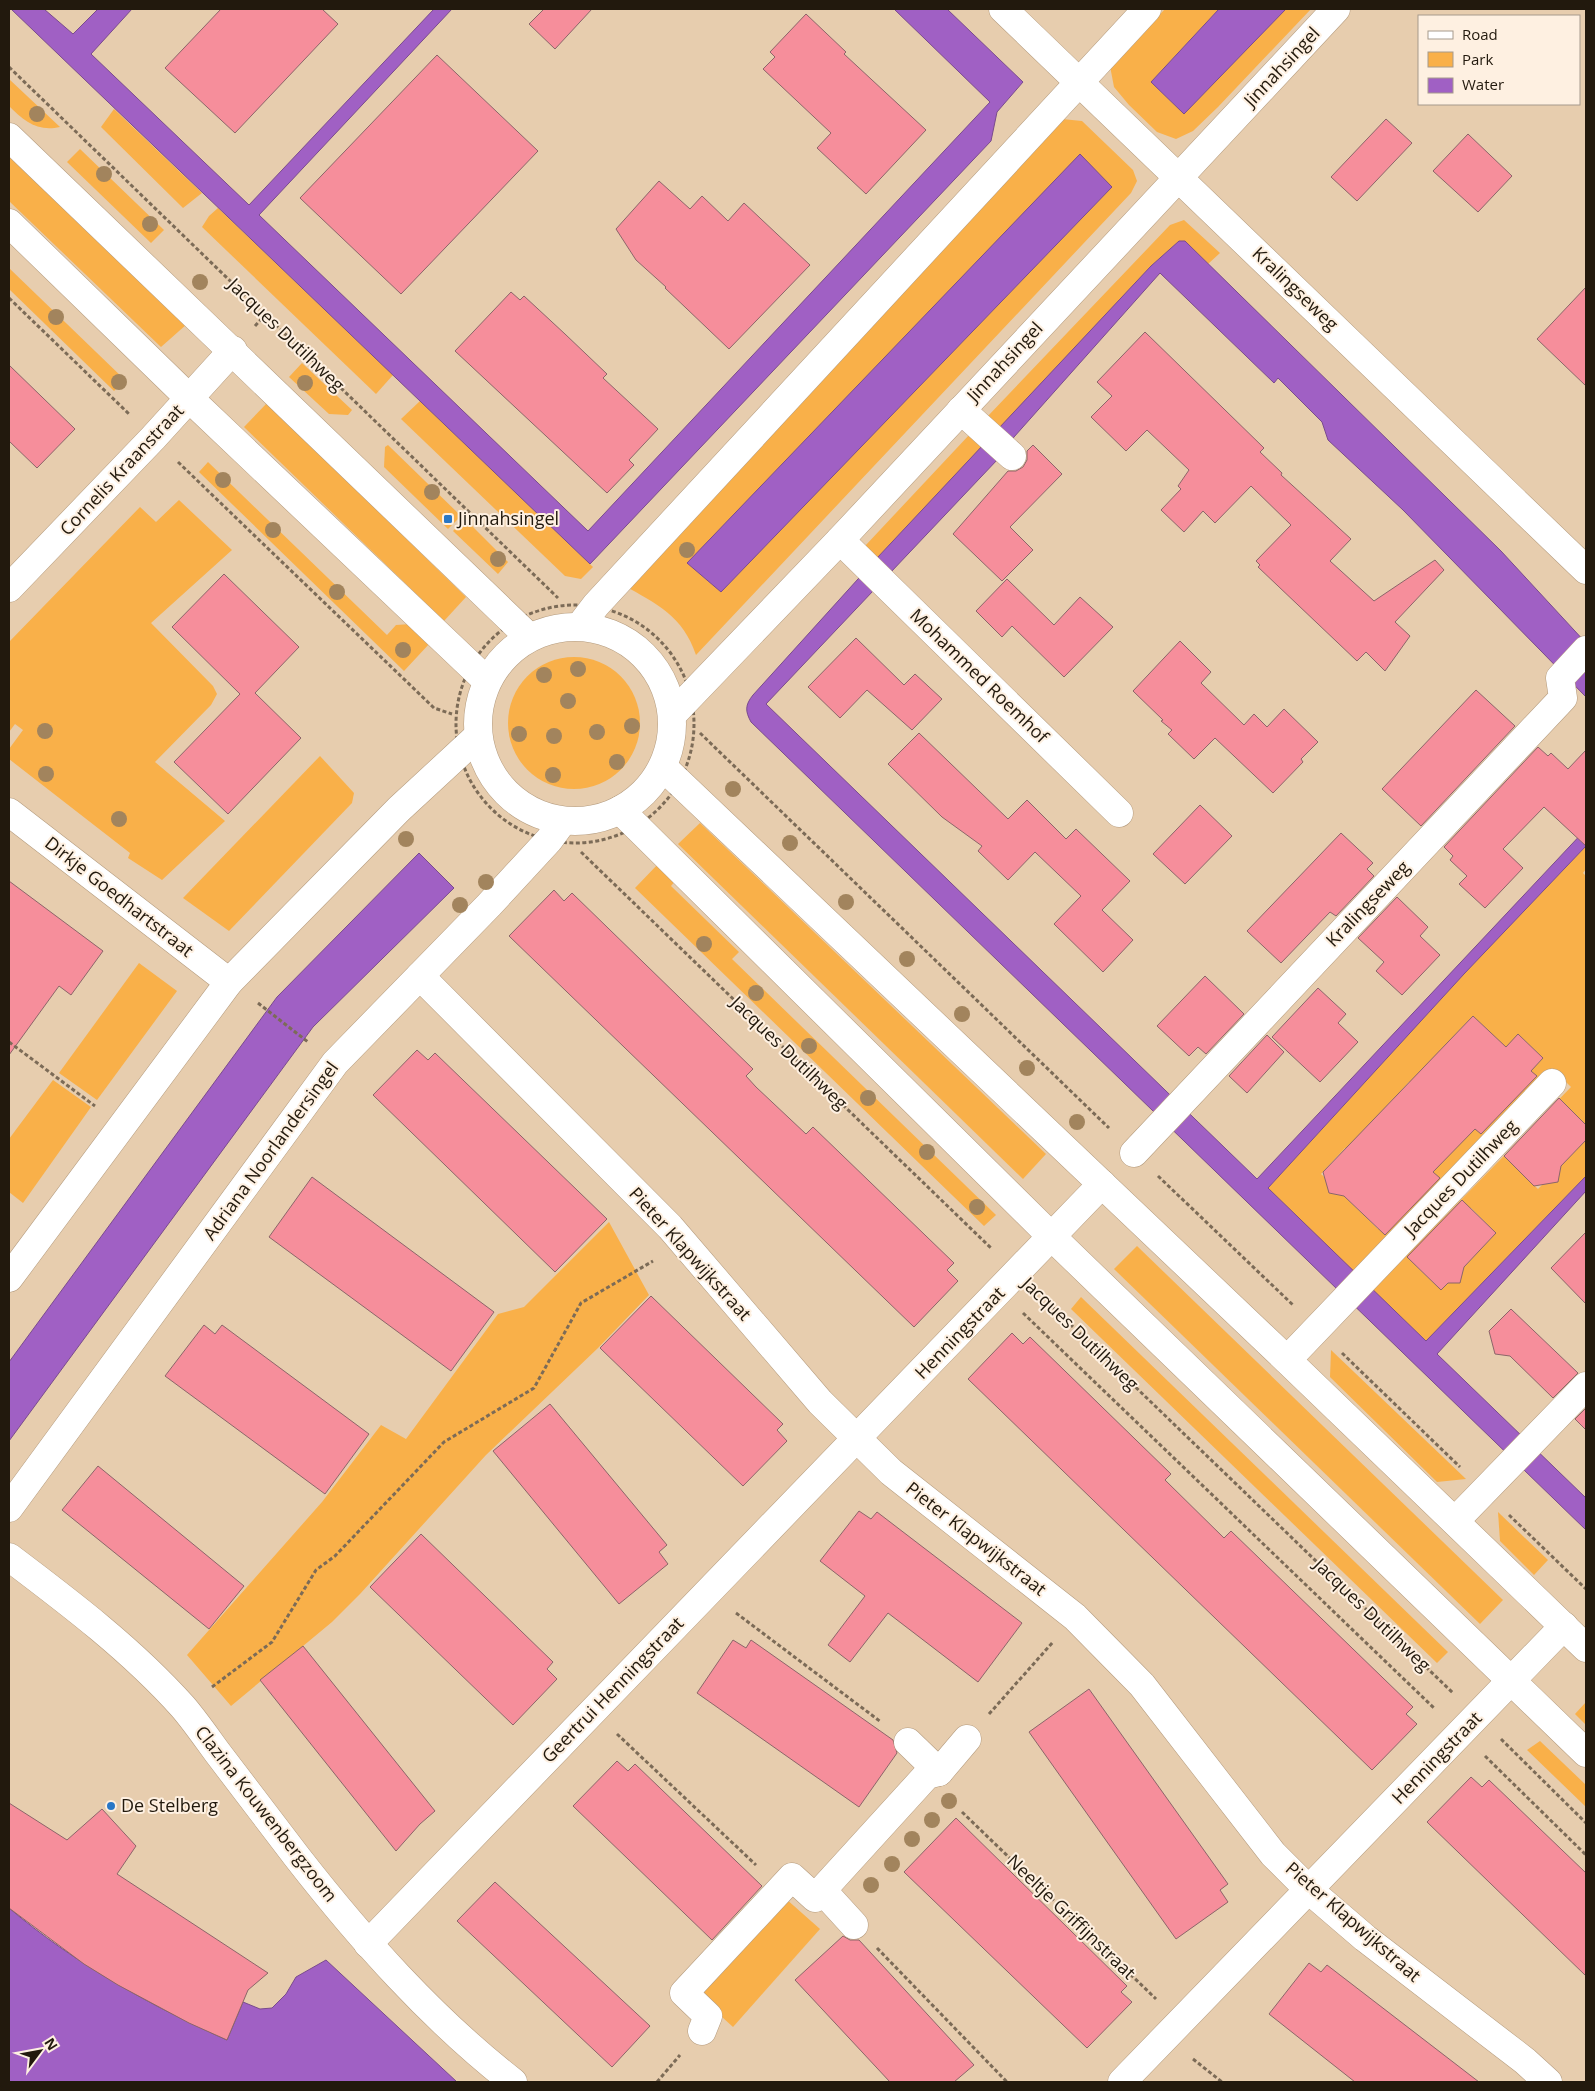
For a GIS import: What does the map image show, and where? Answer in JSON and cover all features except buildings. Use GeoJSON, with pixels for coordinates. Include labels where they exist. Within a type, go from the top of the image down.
{"type":"FeatureCollection","features":[{"type":"Feature","properties":{"kind":"street","name":"Kralingseweg"},"geometry":{"type":"LineString","coordinates":[[1003,9],[1586,570]]}},
{"type":"Feature","properties":{"kind":"street"},"geometry":{"type":"LineString","coordinates":[[9,1278],[229,982],[399,809],[468,744],[487,681],[504,656],[529,637],[588,616],[1146,9]]}},
{"type":"Feature","properties":{"kind":"street","name":"Jinnahsingel"},"geometry":{"type":"LineString","coordinates":[[681,705],[840,540],[1336,9]]}},
{"type":"Feature","properties":{"kind":"street"},"geometry":{"type":"LineString","coordinates":[[9,137],[233,350],[529,637]]}},
{"type":"Feature","properties":{"kind":"street"},"geometry":{"type":"LineString","coordinates":[[9,223],[189,398],[487,681]]}},
{"type":"Feature","properties":{"kind":"street","name":"Cornelis Kraanstraat"},"geometry":{"type":"LineString","coordinates":[[9,588],[153,438],[233,350]]}},
{"type":"Feature","properties":{"kind":"street"},"geometry":{"type":"LineString","coordinates":[[961,410],[1002,448]]}},
{"type":"Feature","properties":{"kind":"street","name":"Mohammed Roemhof"},"geometry":{"type":"LineString","coordinates":[[840,540],[1119,813]]}},
{"type":"Feature","properties":{"kind":"street"},"geometry":{"type":"LineString","coordinates":[[468,744],[484,761],[498,783],[516,801],[538,814],[563,835],[592,820],[620,810],[644,792],[662,767],[681,705],[642,653],[588,616]]}},
{"type":"Feature","properties":{"kind":"street","name":"Kralingseweg"},"geometry":{"type":"LineString","coordinates":[[1134,1153],[1189,1092],[1564,698],[1560,678],[1586,650]]}},
{"type":"Feature","properties":{"kind":"street"},"geometry":{"type":"LineString","coordinates":[[662,767],[1287,1360],[1586,1648]]}},
{"type":"Feature","properties":{"kind":"street"},"geometry":{"type":"LineString","coordinates":[[620,810],[1052,1237],[1586,1753]]}},
{"type":"Feature","properties":{"kind":"street","name":"Dirkje Goedhartstraat"},"geometry":{"type":"LineString","coordinates":[[9,812],[229,982]]}},
{"type":"Feature","properties":{"kind":"street","name":"Adriana Noorlandersingel"},"geometry":{"type":"LineString","coordinates":[[9,1508],[335,1062],[563,835]]}},
{"type":"Feature","properties":{"kind":"street","name":"Pieter Klapwijkstraat"},"geometry":{"type":"LineString","coordinates":[[420,976],[684,1243],[820,1402],[891,1472],[1075,1617],[1142,1685],[1273,1854],[1309,1890],[1365,1938],[1525,2061],[1548,2082]]}},
{"type":"Feature","properties":{"kind":"street","name":"Jacques Dutilhweg"},"geometry":{"type":"LineString","coordinates":[[1287,1360],[1552,1083]]}},
{"type":"Feature","properties":{"kind":"street","name":"Henningstraat"},"geometry":{"type":"LineString","coordinates":[[857,1437],[1102,1184]]}},
{"type":"Feature","properties":{"kind":"street"},"geometry":{"type":"LineString","coordinates":[[1454,1521],[1586,1386]]}},
{"type":"Feature","properties":{"kind":"street","name":"Geertrui Henningstraat"},"geometry":{"type":"LineString","coordinates":[[368,1944],[857,1437]]}},
{"type":"Feature","properties":{"kind":"street","name":"Clazina Kouwenbergzoom"},"geometry":{"type":"LineString","coordinates":[[9,1557],[74,1606],[144,1666],[184,1708],[298,1858],[368,1944],[417,1997],[487,2062],[513,2082]]}},
{"type":"Feature","properties":{"kind":"street","name":"Henningstraat"},"geometry":{"type":"LineString","coordinates":[[1309,1890],[1564,1626]]}},
{"type":"Feature","properties":{"kind":"street"},"geometry":{"type":"LineString","coordinates":[[702,2030],[708,2016],[684,1993],[778,1886],[792,1877],[815,1898],[927,1775],[939,1772],[967,1739]]}},
{"type":"Feature","properties":{"kind":"street"},"geometry":{"type":"LineString","coordinates":[[908,1742],[939,1772]]}},
{"type":"Feature","properties":{"kind":"street"},"geometry":{"type":"LineString","coordinates":[[822,1890],[854,1925]]}},
{"type":"Feature","properties":{"kind":"street"},"geometry":{"type":"LineString","coordinates":[[1122,2082],[1309,1890]]}},
{"type":"Feature","properties":{"kind":"path","name":"Jacques Dutilhweg"},"geometry":{"type":"LineString","coordinates":[[9,67],[564,604]]}},
{"type":"Feature","properties":{"kind":"path"},"geometry":{"type":"LineString","coordinates":[[9,298],[434,708],[456,716]]}},
{"type":"Feature","properties":{"kind":"path"},"geometry":{"type":"LineString","coordinates":[[588,616],[618,611],[638,622],[656,636],[671,654],[683,674],[681,705]]}},
{"type":"Feature","properties":{"kind":"path"},"geometry":{"type":"LineString","coordinates":[[468,744],[477,792],[492,809],[509,823],[528,833],[563,835]]}},
{"type":"Feature","properties":{"kind":"path","name":"Jacques Dutilhweg"},"geometry":{"type":"LineString","coordinates":[[563,835],[1009,1282],[1469,1725],[1586,1856]]}},
{"type":"Feature","properties":{"kind":"path"},"geometry":{"type":"LineString","coordinates":[[256,1002],[311,1044]]}},
{"type":"Feature","properties":{"kind":"path"},"geometry":{"type":"LineString","coordinates":[[9,1042],[122,1126]]}},
{"type":"Feature","properties":{"kind":"path"},"geometry":{"type":"LineString","coordinates":[[184,1708],[272,1642],[316,1570],[335,1556],[444,1442],[534,1388],[581,1302],[684,1243]]}},
{"type":"Feature","properties":{"kind":"path","name":"Jacques Dutilhweg"},"geometry":{"type":"LineString","coordinates":[[1009,1282],[1469,1725],[1586,1822]]}},
{"type":"Feature","properties":{"kind":"path"},"geometry":{"type":"LineString","coordinates":[[707,1592],[908,1742]]}},
{"type":"Feature","properties":{"kind":"path"},"geometry":{"type":"LineString","coordinates":[[967,1739],[1075,1617]]}},
{"type":"Feature","properties":{"kind":"path"},"geometry":{"type":"LineString","coordinates":[[593,1711],[778,1886]]}},
{"type":"Feature","properties":{"kind":"path","name":"Neeltje Griffijnstraat"},"geometry":{"type":"LineString","coordinates":[[962,1812],[1180,2022]]}},
{"type":"Feature","properties":{"kind":"path"},"geometry":{"type":"LineString","coordinates":[[854,1925],[1007,2082]]}},
{"type":"Feature","properties":{"kind":"green space"},"geometry":{"type":"Polygon","coordinates":[[[1165,9],[1219,9],[1151,82],[1184,114],[1286,9],[1311,9],[1218,107],[1193,131],[1176,139],[1157,132],[1129,105],[1114,87],[1110,66],[1165,9]]]}},
{"type":"Feature","properties":{"kind":"green space"},"geometry":{"type":"Polygon","coordinates":[[[9,79],[60,127],[38,127],[26,121],[9,106],[9,79]]]}},
{"type":"Feature","properties":{"kind":"green space"},"geometry":{"type":"Polygon","coordinates":[[[114,109],[202,193],[183,208],[101,127],[114,109]]]}},
{"type":"Feature","properties":{"kind":"green space"},"geometry":{"type":"Polygon","coordinates":[[[1062,119],[1082,121],[1133,170],[1137,181],[1131,193],[696,655],[684,630],[667,612],[623,585],[1062,119]],[[1080,155],[687,563],[721,592],[1112,187],[1080,155]]]}},
{"type":"Feature","properties":{"kind":"green space"},"geometry":{"type":"Polygon","coordinates":[[[80,149],[164,230],[151,243],[67,162],[80,149]]]}},
{"type":"Feature","properties":{"kind":"green space"},"geometry":{"type":"Polygon","coordinates":[[[9,152],[187,324],[161,347],[9,201],[9,152]]]}},
{"type":"Feature","properties":{"kind":"green space"},"geometry":{"type":"Polygon","coordinates":[[[218,208],[393,375],[376,394],[202,227],[209,216],[218,208]]]}},
{"type":"Feature","properties":{"kind":"green space"},"geometry":{"type":"Polygon","coordinates":[[[1184,220],[1220,253],[1208,264],[1185,241],[1179,241],[1151,266],[1000,429],[987,417],[1170,225],[1184,220]]]}},
{"type":"Feature","properties":{"kind":"green space"},"geometry":{"type":"Polygon","coordinates":[[[9,268],[125,380],[114,391],[9,289],[9,268]]]}},
{"type":"Feature","properties":{"kind":"green space"},"geometry":{"type":"Polygon","coordinates":[[[302,363],[352,410],[348,415],[329,414],[289,377],[302,363]]]}},
{"type":"Feature","properties":{"kind":"green space"},"geometry":{"type":"Polygon","coordinates":[[[420,401],[593,567],[581,579],[565,576],[401,419],[420,401]]]}},
{"type":"Feature","properties":{"kind":"green space"},"geometry":{"type":"Polygon","coordinates":[[[267,403],[466,597],[444,621],[244,427],[267,403]]]}},
{"type":"Feature","properties":{"kind":"green space"},"geometry":{"type":"Polygon","coordinates":[[[970,434],[983,447],[877,558],[865,546],[970,434]]]}},
{"type":"Feature","properties":{"kind":"green space"},"geometry":{"type":"Polygon","coordinates":[[[388,445],[461,516],[448,529],[384,467],[385,447],[388,445]]]}},
{"type":"Feature","properties":{"kind":"green space"},"geometry":{"type":"Polygon","coordinates":[[[208,462],[387,635],[396,625],[411,624],[430,643],[404,671],[199,472],[208,462]]]}},
{"type":"Feature","properties":{"kind":"green space"},"geometry":{"type":"Polygon","coordinates":[[[179,500],[232,550],[151,623],[213,686],[217,694],[211,705],[155,762],[225,821],[162,880],[128,858],[130,853],[9,759],[9,749],[23,730],[15,724],[9,732],[9,642],[140,507],[156,522],[179,500]]]}},
{"type":"Feature","properties":{"kind":"green space"},"geometry":{"type":"Polygon","coordinates":[[[465,519],[508,562],[498,574],[453,531],[465,519]]]}},
{"type":"Feature","properties":{"kind":"green space"},"geometry":{"type":"Polygon","coordinates":[[[574,657],[587,658],[599,662],[621,676],[635,698],[639,710],[639,736],[635,748],[621,770],[599,784],[587,788],[574,789],[561,788],[549,784],[527,770],[513,748],[509,736],[508,723],[509,710],[513,698],[527,676],[549,662],[561,658],[574,657]]]}},
{"type":"Feature","properties":{"kind":"green space"},"geometry":{"type":"Polygon","coordinates":[[[320,756],[354,793],[352,803],[229,931],[183,898],[320,756]]]}},
{"type":"Feature","properties":{"kind":"green space"},"geometry":{"type":"Polygon","coordinates":[[[700,823],[1046,1154],[1023,1179],[678,844],[700,823]]]}},
{"type":"Feature","properties":{"kind":"green space"},"geometry":{"type":"Polygon","coordinates":[[[1586,846],[1586,869],[1583,873],[1586,876],[1586,1125],[1568,1108],[1513,1165],[1538,1189],[1586,1140],[1586,1176],[1426,1341],[1373,1290],[1571,1087],[1552,1068],[1353,1272],[1268,1188],[1464,974],[1586,846]],[[1473,1016],[1449,1041],[1530,1071],[1473,1016]],[[1518,1034],[1534,1067],[1543,1058],[1518,1034]],[[1409,1082],[1385,1108],[1467,1138],[1409,1082]],[[1345,1148],[1321,1174],[1330,1182],[1330,1193],[1344,1196],[1378,1229],[1403,1204],[1345,1148]],[[1471,1208],[1416,1266],[1441,1290],[1450,1281],[1456,1283],[1460,1281],[1464,1267],[1496,1233],[1471,1208]]]}},
{"type":"Feature","properties":{"kind":"green space"},"geometry":{"type":"Polygon","coordinates":[[[659,863],[676,880],[671,886],[739,952],[732,959],[996,1215],[984,1226],[635,888],[659,863]]]}},
{"type":"Feature","properties":{"kind":"green space"},"geometry":{"type":"Polygon","coordinates":[[[139,963],[177,991],[97,1100],[59,1073],[139,963]]]}},
{"type":"Feature","properties":{"kind":"green space"},"geometry":{"type":"Polygon","coordinates":[[[53,1080],[91,1107],[23,1203],[9,1192],[9,1139],[53,1080]]]}},
{"type":"Feature","properties":{"kind":"green space"},"geometry":{"type":"Polygon","coordinates":[[[609,1222],[649,1295],[598,1348],[486,1455],[360,1594],[332,1622],[231,1706],[187,1655],[322,1502],[381,1425],[406,1439],[498,1314],[524,1307],[609,1222]]]}},
{"type":"Feature","properties":{"kind":"green space"},"geometry":{"type":"Polygon","coordinates":[[[1137,1246],[1503,1600],[1480,1624],[1114,1269],[1137,1246]]]}},
{"type":"Feature","properties":{"kind":"green space"},"geometry":{"type":"Polygon","coordinates":[[[1081,1297],[1448,1652],[1437,1663],[1071,1309],[1081,1297]]]}},
{"type":"Feature","properties":{"kind":"green space"},"geometry":{"type":"Polygon","coordinates":[[[1331,1350],[1466,1479],[1437,1482],[1330,1377],[1331,1350]]]}},
{"type":"Feature","properties":{"kind":"green space"},"geometry":{"type":"Polygon","coordinates":[[[1498,1512],[1548,1560],[1534,1575],[1500,1541],[1498,1512]]]}},
{"type":"Feature","properties":{"kind":"green space"},"geometry":{"type":"Polygon","coordinates":[[[1586,1702],[1586,1725],[1575,1714],[1586,1702]]]}},
{"type":"Feature","properties":{"kind":"green space"},"geometry":{"type":"Polygon","coordinates":[[[1540,1741],[1586,1785],[1586,1807],[1527,1750],[1540,1741]]]}},
{"type":"Feature","properties":{"kind":"green space"},"geometry":{"type":"Polygon","coordinates":[[[785,1898],[820,1929],[733,2027],[699,1996],[785,1898]]]}},
{"type":"Feature","properties":{"kind":"water"},"geometry":{"type":"Polygon","coordinates":[[[11,9],[44,9],[73,34],[98,9],[132,9],[91,54],[249,205],[434,9],[452,9],[259,215],[588,531],[990,102],[894,9],[947,9],[1023,82],[997,112],[991,141],[590,564],[11,9]]]}},
{"type":"Feature","properties":{"kind":"water"},"geometry":{"type":"Polygon","coordinates":[[[1219,9],[1286,9],[1184,114],[1151,82],[1219,9]]]}},
{"type":"Feature","properties":{"kind":"water"},"geometry":{"type":"Polygon","coordinates":[[[1080,154],[1112,187],[721,592],[687,563],[1080,154]]]}},
{"type":"Feature","properties":{"kind":"water"},"geometry":{"type":"Polygon","coordinates":[[[1179,241],[1185,241],[1501,551],[1586,643],[1586,697],[1403,510],[1328,440],[1322,422],[1278,378],[1274,383],[1160,273],[1014,437],[998,459],[766,704],[1257,1179],[1586,829],[1586,846],[1464,974],[1268,1188],[1426,1341],[1586,1176],[1586,1191],[1437,1354],[1586,1498],[1586,1530],[751,722],[748,715],[747,705],[753,695],[877,558],[1151,266],[1179,241]]]}},
{"type":"Feature","properties":{"kind":"water"},"geometry":{"type":"Polygon","coordinates":[[[419,853],[454,888],[313,1027],[9,1441],[9,1362],[277,997],[419,853]]]}},
{"type":"Feature","properties":{"kind":"water"},"geometry":{"type":"Polygon","coordinates":[[[9,1908],[60,1947],[113,1982],[198,2027],[227,2040],[243,2002],[260,2009],[272,2008],[286,1994],[296,1977],[326,1960],[457,2082],[9,2082],[9,1908]]]}},
{"type":"Feature","properties":{"kind":"place","name":"Jinnahsingel"},"geometry":{"type":"Point","coordinates":[448,519]}},
{"type":"Feature","properties":{"kind":"place","name":"De Stelberg"},"geometry":{"type":"Point","coordinates":[111,1806]}}]}
